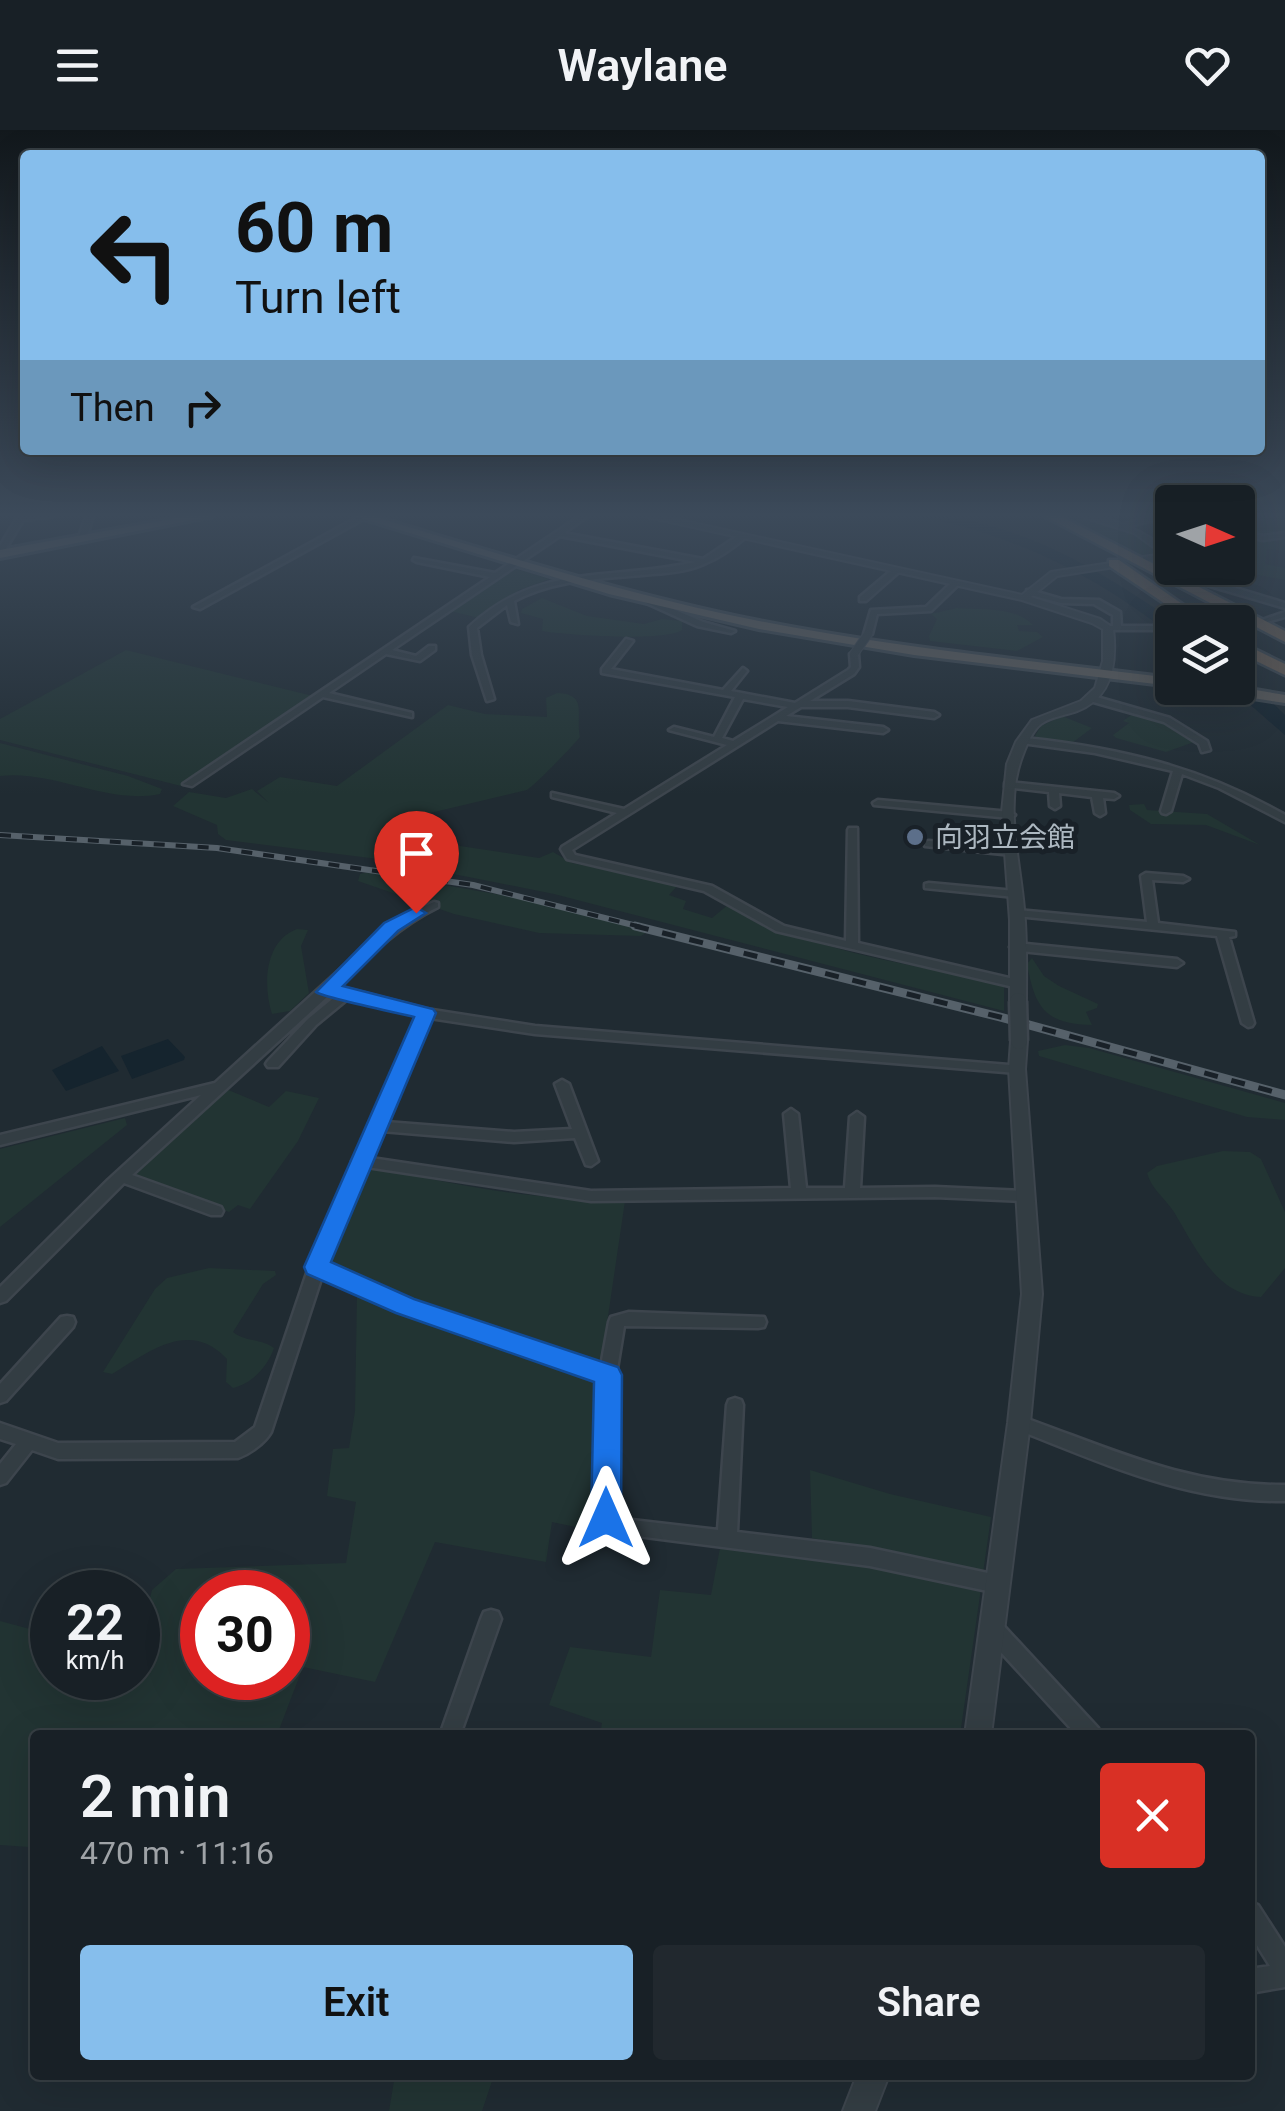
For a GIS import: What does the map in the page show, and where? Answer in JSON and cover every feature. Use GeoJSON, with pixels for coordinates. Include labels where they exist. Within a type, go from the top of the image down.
{"type":"FeatureCollection","features":[{"type":"Feature","properties":{"kind":"highway"},"geometry":{"type":"LineString","coordinates":[[689,608],[812,635],[1155,680]]}},
{"type":"Feature","properties":{"kind":"highway"},"geometry":{"type":"LineString","coordinates":[[1228,608],[1285,637]]}},
{"type":"Feature","properties":{"kind":"highway"},"geometry":{"type":"LineString","coordinates":[[1255,637],[1285,655]]}},
{"type":"Feature","properties":{"kind":"highway"},"geometry":{"type":"LineString","coordinates":[[1255,655],[1285,670]]}},
{"type":"Feature","properties":{"kind":"street"},"geometry":{"type":"LineString","coordinates":[[188,784],[450,608]]}},
{"type":"Feature","properties":{"kind":"street"},"geometry":{"type":"LineString","coordinates":[[490,699],[483,668],[476,659],[473,627],[498,608]]}},
{"type":"Feature","properties":{"kind":"street"},"geometry":{"type":"LineString","coordinates":[[512,608],[515,622]]}},
{"type":"Feature","properties":{"kind":"street"},"geometry":{"type":"LineString","coordinates":[[666,608],[700,624],[731,631]]}},
{"type":"Feature","properties":{"kind":"street"},"geometry":{"type":"LineString","coordinates":[[929,608],[874,612],[850,672],[566,849],[571,857],[708,888],[780,929],[1018,992]]}},
{"type":"Feature","properties":{"kind":"street"},"geometry":{"type":"LineString","coordinates":[[1063,608],[1112,628],[1155,629]]}},
{"type":"Feature","properties":{"kind":"street"},"geometry":{"type":"LineString","coordinates":[[979,1730],[1032,1294],[1017,1069],[1017,913],[1009,785],[1014,763],[1036,722],[1093,700],[1102,691],[1117,614],[1108,608]]}},
{"type":"Feature","properties":{"kind":"street"},"geometry":{"type":"LineString","coordinates":[[1263,621],[1281,608]]}},
{"type":"Feature","properties":{"kind":"street"},"geometry":{"type":"LineString","coordinates":[[629,642],[605,672],[798,705],[848,704],[934,714]]}},
{"type":"Feature","properties":{"kind":"street"},"geometry":{"type":"LineString","coordinates":[[386,652],[416,659],[432,648]]}},
{"type":"Feature","properties":{"kind":"street"},"geometry":{"type":"LineString","coordinates":[[725,693],[744,671]]}},
{"type":"Feature","properties":{"kind":"street"},"geometry":{"type":"LineString","coordinates":[[322,694],[409,715]]}},
{"type":"Feature","properties":{"kind":"street"},"geometry":{"type":"LineString","coordinates":[[718,738],[740,696]]}},
{"type":"Feature","properties":{"kind":"street"},"geometry":{"type":"LineString","coordinates":[[1093,700],[1167,720],[1204,743],[1205,750]]}},
{"type":"Feature","properties":{"kind":"street"},"geometry":{"type":"LineString","coordinates":[[776,718],[883,730]]}},
{"type":"Feature","properties":{"kind":"street"},"geometry":{"type":"LineString","coordinates":[[674,730],[734,744]]}},
{"type":"Feature","properties":{"kind":"street"},"geometry":{"type":"LineString","coordinates":[[1025,740],[1096,748],[1178,770],[1237,789],[1285,818]]}},
{"type":"Feature","properties":{"kind":"street"},"geometry":{"type":"LineString","coordinates":[[1166,811],[1178,770]]}},
{"type":"Feature","properties":{"kind":"street"},"geometry":{"type":"LineString","coordinates":[[1075,775],[1076,792]]}},
{"type":"Feature","properties":{"kind":"street"},"geometry":{"type":"LineString","coordinates":[[1009,785],[1114,796]]}},
{"type":"Feature","properties":{"kind":"street"},"geometry":{"type":"LineString","coordinates":[[1054,790],[1055,806]]}},
{"type":"Feature","properties":{"kind":"street"},"geometry":{"type":"LineString","coordinates":[[1097,794],[1100,814]]}},
{"type":"Feature","properties":{"kind":"street"},"geometry":{"type":"LineString","coordinates":[[556,795],[625,812]]}},
{"type":"Feature","properties":{"kind":"street"},"geometry":{"type":"LineString","coordinates":[[878,803],[1010,815]]}},
{"type":"Feature","properties":{"kind":"street"},"geometry":{"type":"LineString","coordinates":[[852,948],[853,830]]}},
{"type":"Feature","properties":{"kind":"street"},"geometry":{"type":"LineString","coordinates":[[929,844],[1012,852]]}},
{"type":"Feature","properties":{"kind":"street"},"geometry":{"type":"LineString","coordinates":[[1154,926],[1146,876],[1184,879]]}},
{"type":"Feature","properties":{"kind":"street"},"geometry":{"type":"LineString","coordinates":[[929,886],[1016,894]]}},
{"type":"Feature","properties":{"kind":"street"},"geometry":{"type":"LineString","coordinates":[[0,1297],[217,1087],[326,992],[391,927],[434,906]]}},
{"type":"Feature","properties":{"kind":"street"},"geometry":{"type":"LineString","coordinates":[[1017,913],[1226,933],[1248,1023]]}},
{"type":"Feature","properties":{"kind":"street"},"geometry":{"type":"LineString","coordinates":[[1016,947],[1177,964]]}},
{"type":"Feature","properties":{"kind":"street"},"geometry":{"type":"LineString","coordinates":[[326,992],[536,1030],[1017,1069]]}},
{"type":"Feature","properties":{"kind":"street"},"geometry":{"type":"LineString","coordinates":[[273,1064],[312,1022],[348,993]]}},
{"type":"Feature","properties":{"kind":"street"},"geometry":{"type":"LineString","coordinates":[[0,1431],[58,1451],[238,1450],[262,1432],[316,1267],[426,1013]]}},
{"type":"Feature","properties":{"kind":"street"},"geometry":{"type":"LineString","coordinates":[[562,1084],[592,1161]]}},
{"type":"Feature","properties":{"kind":"street"},"geometry":{"type":"LineString","coordinates":[[0,1140],[217,1087]]}},
{"type":"Feature","properties":{"kind":"street"},"geometry":{"type":"LineString","coordinates":[[791,1114],[799,1194]]}},
{"type":"Feature","properties":{"kind":"street"},"geometry":{"type":"LineString","coordinates":[[852,1193],[857,1117]]}},
{"type":"Feature","properties":{"kind":"street"},"geometry":{"type":"LineString","coordinates":[[375,1126],[514,1137],[579,1133]]}},
{"type":"Feature","properties":{"kind":"street"},"geometry":{"type":"LineString","coordinates":[[359,1161],[591,1196],[1026,1196]]}},
{"type":"Feature","properties":{"kind":"street"},"geometry":{"type":"LineString","coordinates":[[123,1177],[216,1211]]}},
{"type":"Feature","properties":{"kind":"street"},"geometry":{"type":"LineString","coordinates":[[316,1267],[405,1306],[608,1375]]}},
{"type":"Feature","properties":{"kind":"street"},"geometry":{"type":"LineString","coordinates":[[758,1322],[629,1318],[617,1322],[608,1375],[606,1518],[620,1527],[870,1558],[996,1584]]}},
{"type":"Feature","properties":{"kind":"street"},"geometry":{"type":"LineString","coordinates":[[0,1396],[67,1322]]}},
{"type":"Feature","properties":{"kind":"street"},"geometry":{"type":"LineString","coordinates":[[727,1540],[736,1405]]}},
{"type":"Feature","properties":{"kind":"street"},"geometry":{"type":"LineString","coordinates":[[1019,1423],[1152,1470],[1242,1496],[1285,1493]]}},
{"type":"Feature","properties":{"kind":"street"},"geometry":{"type":"LineString","coordinates":[[0,1477],[29,1440]]}},
{"type":"Feature","properties":{"kind":"street"},"geometry":{"type":"LineString","coordinates":[[452,1730],[490,1619]]}},
{"type":"Feature","properties":{"kind":"street"},"geometry":{"type":"LineString","coordinates":[[991,1627],[1086,1730]]}},
{"type":"Feature","properties":{"kind":"street"},"geometry":{"type":"LineString","coordinates":[[1255,1921],[1285,1972],[1255,1980]]}},
{"type":"Feature","properties":{"kind":"street"},"geometry":{"type":"LineString","coordinates":[[859,2111],[871,2080]]}},
{"type":"Feature","properties":{"kind":"shaded area"},"geometry":{"type":"Polygon","coordinates":[[[454,608],[493,608],[479,618],[450,611],[454,608]]]}},
{"type":"Feature","properties":{"kind":"shaded area"},"geometry":{"type":"Polygon","coordinates":[[[568,608],[587,616],[644,624],[662,619],[682,621],[682,630],[637,637],[542,631],[543,619],[521,613],[522,609],[568,608]]]}},
{"type":"Feature","properties":{"kind":"shaded area"},"geometry":{"type":"Polygon","coordinates":[[[955,608],[997,610],[1017,615],[1033,625],[1017,625],[1019,631],[1037,632],[1043,637],[1017,651],[930,641],[937,619],[931,614],[955,608]]]}},
{"type":"Feature","properties":{"kind":"shaded area"},"geometry":{"type":"Polygon","coordinates":[[[126,650],[313,696],[181,786],[0,740],[0,719],[126,650]]]}},
{"type":"Feature","properties":{"kind":"shaded area"},"geometry":{"type":"Polygon","coordinates":[[[567,694],[577,702],[580,737],[527,790],[426,814],[423,833],[435,846],[434,858],[447,844],[539,858],[553,852],[572,863],[679,884],[669,895],[686,901],[683,909],[712,918],[729,904],[760,921],[828,946],[1004,984],[1004,1011],[554,894],[428,869],[422,866],[427,860],[418,864],[226,840],[218,834],[217,825],[173,806],[189,792],[226,798],[252,789],[269,803],[257,791],[280,777],[337,786],[448,705],[485,714],[547,717],[546,698],[567,694]]]}},
{"type":"Feature","properties":{"kind":"shaded area"},"geometry":{"type":"Polygon","coordinates":[[[1134,713],[1169,722],[1197,741],[1166,752],[1116,738],[1113,735],[1129,723],[1123,721],[1134,713]]]}},
{"type":"Feature","properties":{"kind":"shaded area"},"geometry":{"type":"Polygon","coordinates":[[[1062,716],[1092,728],[1072,743],[1040,740],[1035,736],[1041,726],[1062,716]]]}},
{"type":"Feature","properties":{"kind":"shaded area"},"geometry":{"type":"Polygon","coordinates":[[[0,743],[128,776],[162,789],[160,794],[120,795],[40,778],[0,776],[0,743]]]}},
{"type":"Feature","properties":{"kind":"shaded area"},"geometry":{"type":"Polygon","coordinates":[[[1144,804],[1147,810],[1207,814],[1260,845],[1206,825],[1151,824],[1130,810],[1129,805],[1144,804]]]}},
{"type":"Feature","properties":{"kind":"shaded area"},"geometry":{"type":"Polygon","coordinates":[[[369,872],[548,903],[649,931],[641,936],[539,933],[454,914],[358,881],[360,874],[369,872]]]}},
{"type":"Feature","properties":{"kind":"shaded area"},"geometry":{"type":"Polygon","coordinates":[[[297,929],[308,930],[301,946],[309,993],[290,1011],[272,1014],[267,978],[272,954],[286,935],[297,929]]]}},
{"type":"Feature","properties":{"kind":"shaded area"},"geometry":{"type":"Polygon","coordinates":[[[1032,958],[1044,976],[1098,1004],[1086,1012],[1092,1025],[1063,1021],[1045,1010],[1030,979],[1027,964],[1032,958]]]}},
{"type":"Feature","properties":{"kind":"shaded area"},"geometry":{"type":"Polygon","coordinates":[[[1065,1045],[1089,1048],[1285,1103],[1285,1120],[1247,1117],[1039,1056],[1038,1051],[1065,1045]]]}},
{"type":"Feature","properties":{"kind":"shaded area"},"geometry":{"type":"Polygon","coordinates":[[[226,1089],[269,1107],[286,1091],[319,1098],[298,1141],[250,1209],[238,1205],[229,1212],[134,1176],[226,1089]]]}},
{"type":"Feature","properties":{"kind":"shaded area"},"geometry":{"type":"Polygon","coordinates":[[[125,1118],[127,1125],[0,1227],[0,1149],[125,1118]]]}},
{"type":"Feature","properties":{"kind":"shaded area"},"geometry":{"type":"Polygon","coordinates":[[[1223,1151],[1250,1152],[1261,1159],[1285,1212],[1285,1268],[1261,1297],[1231,1288],[1208,1267],[1147,1173],[1157,1166],[1223,1151]]]}},
{"type":"Feature","properties":{"kind":"shaded area"},"geometry":{"type":"Polygon","coordinates":[[[375,1167],[499,1191],[625,1201],[602,1357],[590,1363],[401,1299],[333,1269],[327,1255],[360,1174],[375,1167]]]}},
{"type":"Feature","properties":{"kind":"shaded area"},"geometry":{"type":"Polygon","coordinates":[[[209,1268],[275,1271],[276,1275],[263,1284],[233,1332],[274,1348],[258,1373],[233,1388],[226,1382],[227,1359],[213,1347],[184,1340],[155,1349],[112,1374],[103,1372],[155,1289],[167,1278],[209,1268]]]}},
{"type":"Feature","properties":{"kind":"shaded area"},"geometry":{"type":"Polygon","coordinates":[[[357,1293],[590,1377],[600,1394],[599,1532],[552,1522],[546,1562],[435,1542],[375,1682],[310,1668],[310,1570],[180,1570],[180,1700],[290,1700],[279,1730],[30,1730],[30,1846],[0,1845],[0,1621],[30,1629],[30,1700],[160,1700],[160,1583],[176,1569],[346,1563],[356,1502],[327,1496],[333,1449],[349,1448],[355,1411],[357,1293]]]}},
{"type":"Feature","properties":{"kind":"shaded area"},"geometry":{"type":"Polygon","coordinates":[[[810,1470],[890,1494],[991,1517],[983,1573],[812,1538],[810,1470]]]}},
{"type":"Feature","properties":{"kind":"shaded area"},"geometry":{"type":"Polygon","coordinates":[[[720,1548],[884,1566],[981,1588],[961,1730],[601,1730],[602,1723],[549,1705],[570,1647],[651,1657],[660,1590],[711,1595],[720,1548]]]}},
{"type":"Feature","properties":{"kind":"shaded area"},"geometry":{"type":"Polygon","coordinates":[[[394,2080],[492,2080],[482,2111],[389,2111],[394,2080]]]}},
{"type":"Feature","properties":{"kind":"water"},"geometry":{"type":"Polygon","coordinates":[[[1136,608],[1155,608],[1155,622],[1143,613],[1136,608]]]}},
{"type":"Feature","properties":{"kind":"water"},"geometry":{"type":"Polygon","coordinates":[[[1255,686],[1285,715],[1285,735],[1251,705],[1255,705],[1255,686]]]}},
{"type":"Feature","properties":{"kind":"water"},"geometry":{"type":"Polygon","coordinates":[[[168,1039],[184,1060],[132,1079],[121,1056],[168,1039]]]}},
{"type":"Feature","properties":{"kind":"water"},"geometry":{"type":"Polygon","coordinates":[[[102,1046],[119,1071],[66,1091],[52,1070],[102,1046]]]}},
{"type":"Feature","properties":{"kind":"tunnel"},"geometry":{"type":"LineString","coordinates":[[1255,622],[1263,621]]}},
{"type":"Feature","properties":{"kind":"railway"},"geometry":{"type":"LineString","coordinates":[[0,835],[217,848],[473,885],[645,928]]}},
{"type":"Feature","properties":{"kind":"railway"},"geometry":{"type":"LineString","coordinates":[[635,926],[1000,1017],[1285,1095]]}},
{"type":"Feature","properties":{"kind":"place","name":"向羽立会館"},"geometry":{"type":"Point","coordinates":[915,837]}},
{"type":"Feature","properties":{"kind":"route"},"geometry":{"type":"LineString","coordinates":[[416,913],[391,927],[326,992],[348,993],[426,1013],[316,1267],[405,1306],[608,1375],[606,1518]]}}]}
